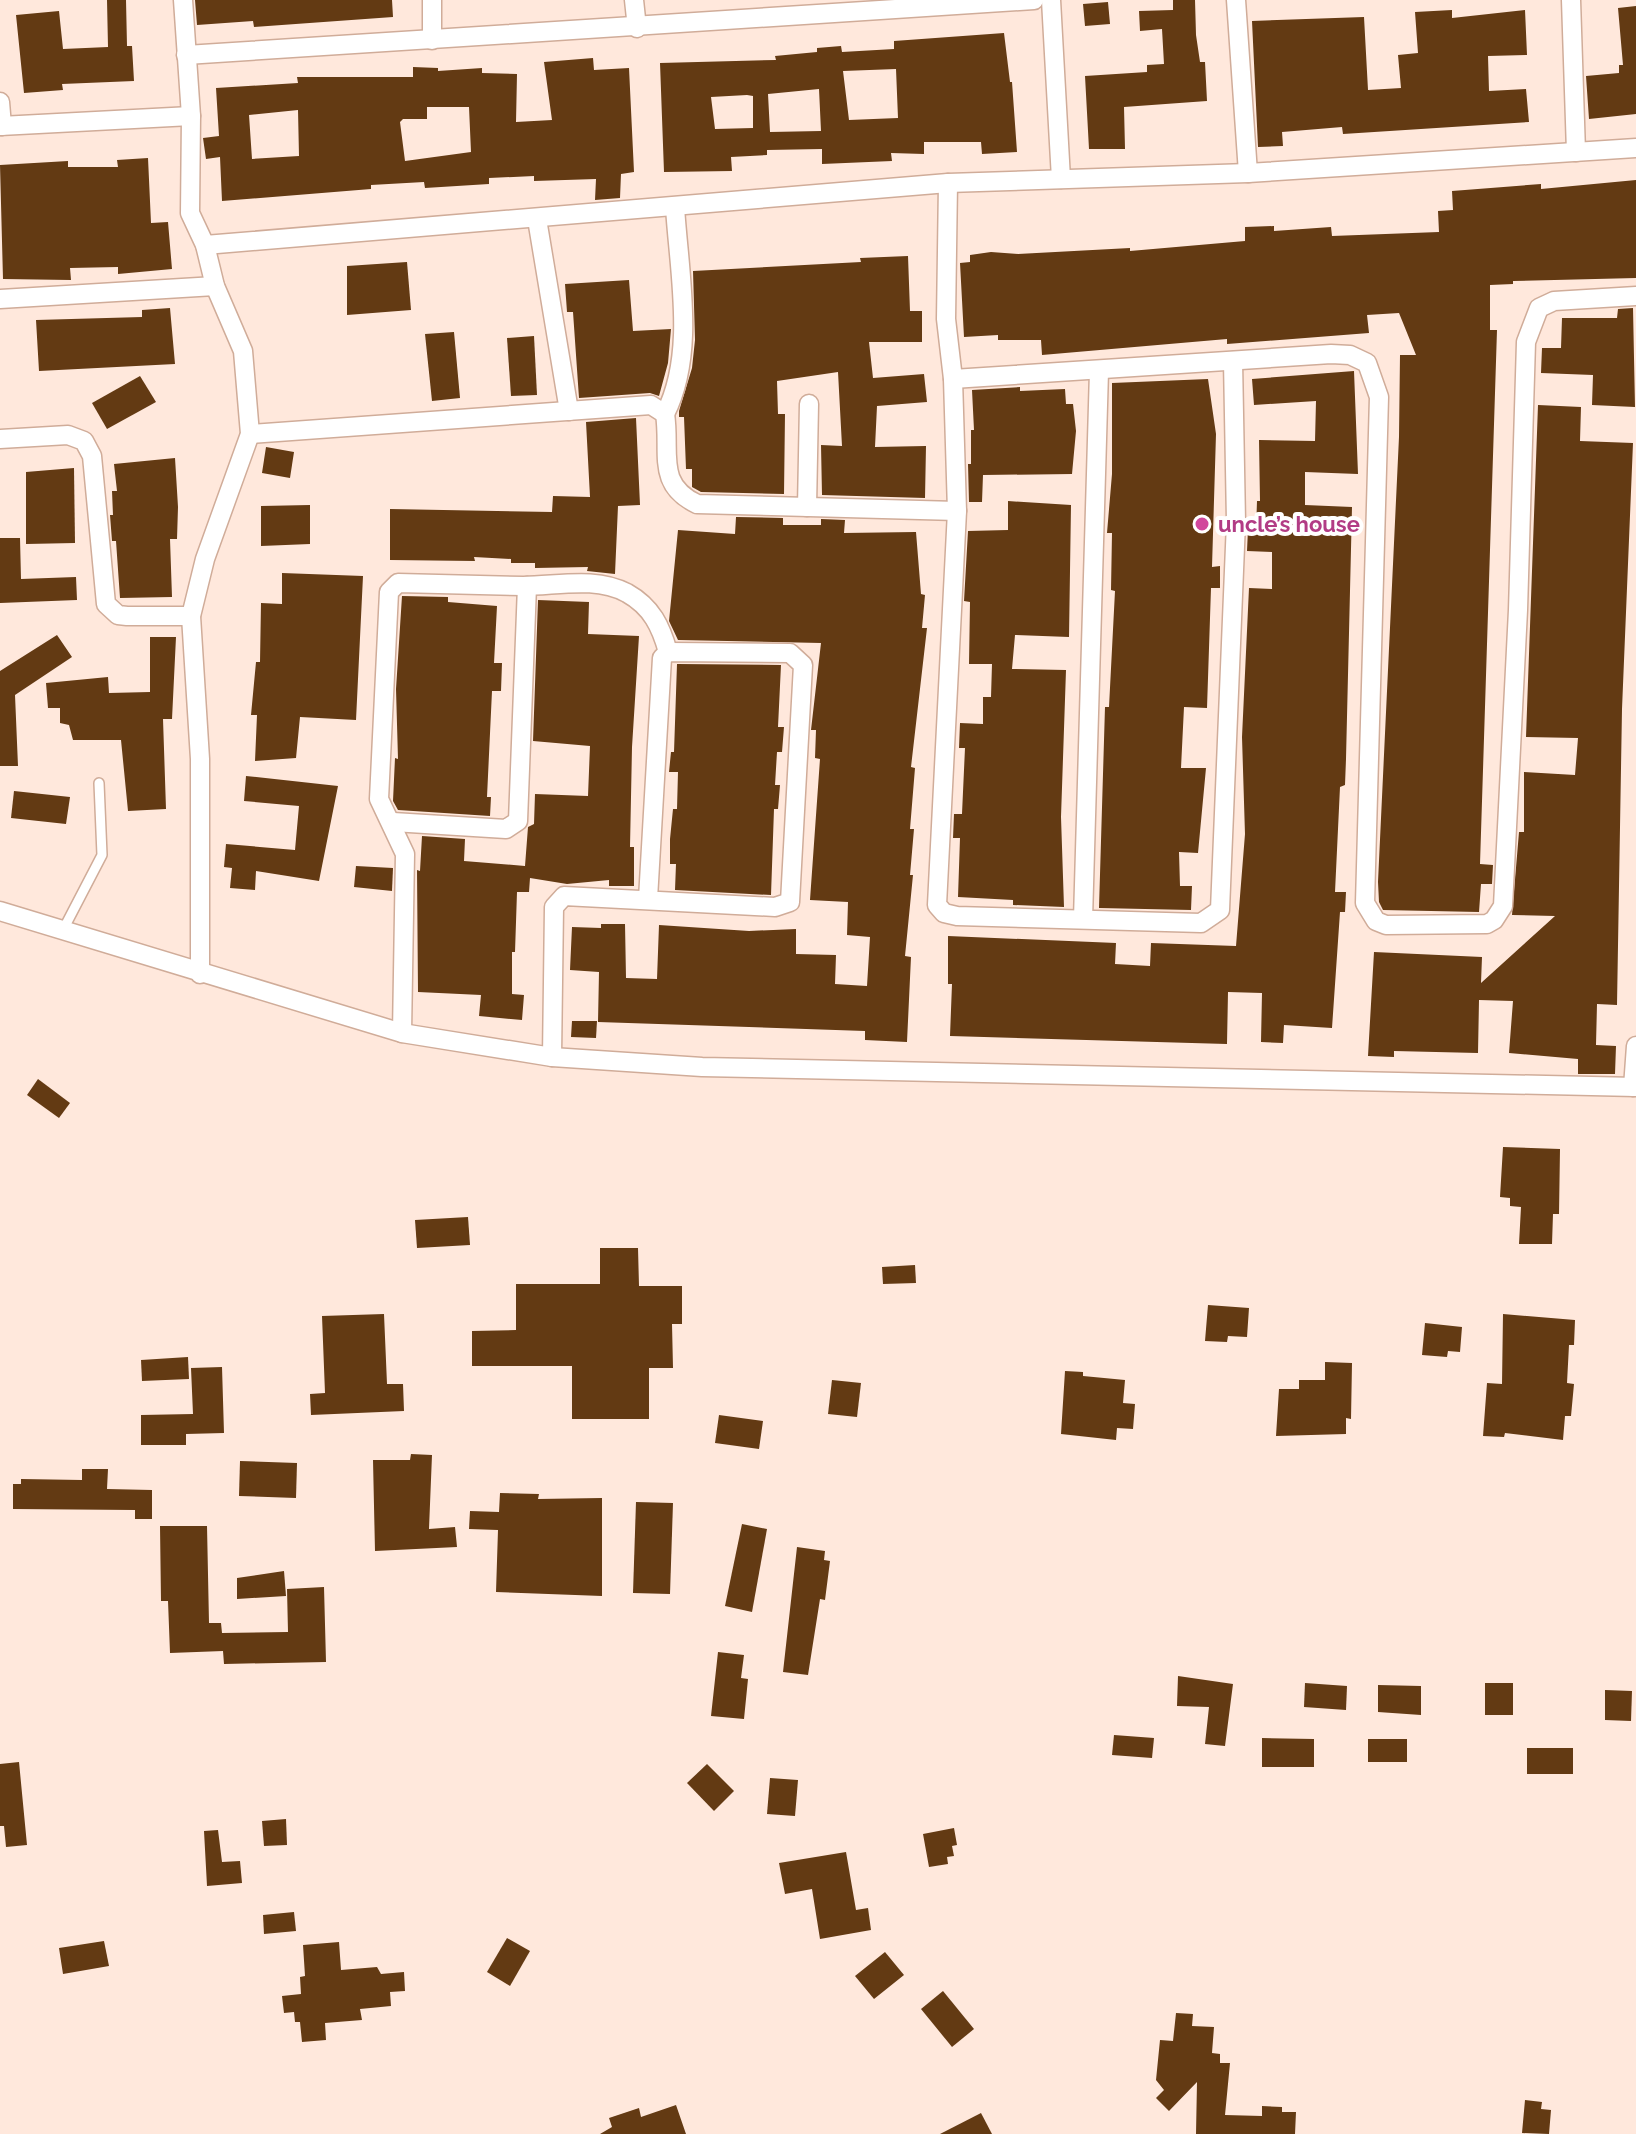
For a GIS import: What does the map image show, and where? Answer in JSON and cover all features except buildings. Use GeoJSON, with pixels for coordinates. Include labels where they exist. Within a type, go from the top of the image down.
{"type":"FeatureCollection","features":[{"type":"Feature","properties":{"kind":"street"},"geometry":{"type":"LineString","coordinates":[[183,0],[191,116],[190,213],[205,245],[215,286],[243,351],[250,434],[205,559],[191,616],[200,759],[200,974]]}},
{"type":"Feature","properties":{"kind":"street"},"geometry":{"type":"LineString","coordinates":[[432,0],[432,40]]}},
{"type":"Feature","properties":{"kind":"street"},"geometry":{"type":"LineString","coordinates":[[634,0],[637,28]]}},
{"type":"Feature","properties":{"kind":"street"},"geometry":{"type":"LineString","coordinates":[[186,55],[1034,0]]}},
{"type":"Feature","properties":{"kind":"street"},"geometry":{"type":"LineString","coordinates":[[1051,0],[1061,179]]}},
{"type":"Feature","properties":{"kind":"street"},"geometry":{"type":"LineString","coordinates":[[1236,0],[1248,173]]}},
{"type":"Feature","properties":{"kind":"street"},"geometry":{"type":"LineString","coordinates":[[1571,0],[1576,152]]}},
{"type":"Feature","properties":{"kind":"street"},"geometry":{"type":"LineString","coordinates":[[0,102],[1,126],[191,116]]}},
{"type":"Feature","properties":{"kind":"street"},"geometry":{"type":"LineString","coordinates":[[205,245],[948,183],[1248,173],[1636,148]]}},
{"type":"Feature","properties":{"kind":"street"},"geometry":{"type":"LineString","coordinates":[[948,183],[946,319],[953,379],[957,511],[937,905],[944,913],[957,916],[1201,923],[1220,910],[1236,522],[1233,361]]}},
{"type":"Feature","properties":{"kind":"street"},"geometry":{"type":"LineString","coordinates":[[675,207],[682,339],[676,392],[665,414],[670,481],[680,496],[697,504],[957,511]]}},
{"type":"Feature","properties":{"kind":"street"},"geometry":{"type":"LineString","coordinates":[[537,219],[569,411]]}},
{"type":"Feature","properties":{"kind":"street"},"geometry":{"type":"LineString","coordinates":[[0,299],[215,286]]}},
{"type":"Feature","properties":{"kind":"street"},"geometry":{"type":"LineString","coordinates":[[953,379],[1350,355],[1367,363],[1379,397],[1365,903],[1376,921],[1386,925],[1487,924],[1494,920],[1503,906],[1518,610],[1526,342],[1539,308],[1554,301],[1636,296]]}},
{"type":"Feature","properties":{"kind":"street"},"geometry":{"type":"LineString","coordinates":[[1083,919],[1099,371]]}},
{"type":"Feature","properties":{"kind":"street"},"geometry":{"type":"LineString","coordinates":[[807,507],[809,404]]}},
{"type":"Feature","properties":{"kind":"street"},"geometry":{"type":"LineString","coordinates":[[250,434],[651,405],[665,414]]}},
{"type":"Feature","properties":{"kind":"street"},"geometry":{"type":"LineString","coordinates":[[0,439],[68,435],[84,441],[92,456],[106,604],[118,615],[191,616]]}},
{"type":"Feature","properties":{"kind":"street"},"geometry":{"type":"LineString","coordinates":[[402,1033],[405,854],[393,822],[380,808],[379,799],[389,592],[398,583],[527,586],[587,582],[625,592],[646,607],[660,625],[668,652]]}},
{"type":"Feature","properties":{"kind":"street"},"geometry":{"type":"LineString","coordinates":[[393,822],[506,829],[518,821],[527,586]]}},
{"type":"Feature","properties":{"kind":"street"},"geometry":{"type":"LineString","coordinates":[[552,1057],[554,907],[564,896],[775,907],[790,902],[803,665],[790,653],[668,652]]}},
{"type":"Feature","properties":{"kind":"street"},"geometry":{"type":"LineString","coordinates":[[648,899],[659,663],[668,652]]}},
{"type":"Feature","properties":{"kind":"street"},"geometry":{"type":"LineString","coordinates":[[0,911],[402,1033],[552,1057],[702,1067],[1634,1087],[1636,1046]]}},
{"type":"Feature","properties":{"kind":"lane"},"geometry":{"type":"LineString","coordinates":[[63,931],[102,855],[99,783]]}},
{"type":"Feature","properties":{"kind":"place","name":"uncle’s house"},"geometry":{"type":"Point","coordinates":[1202,524]}}]}
